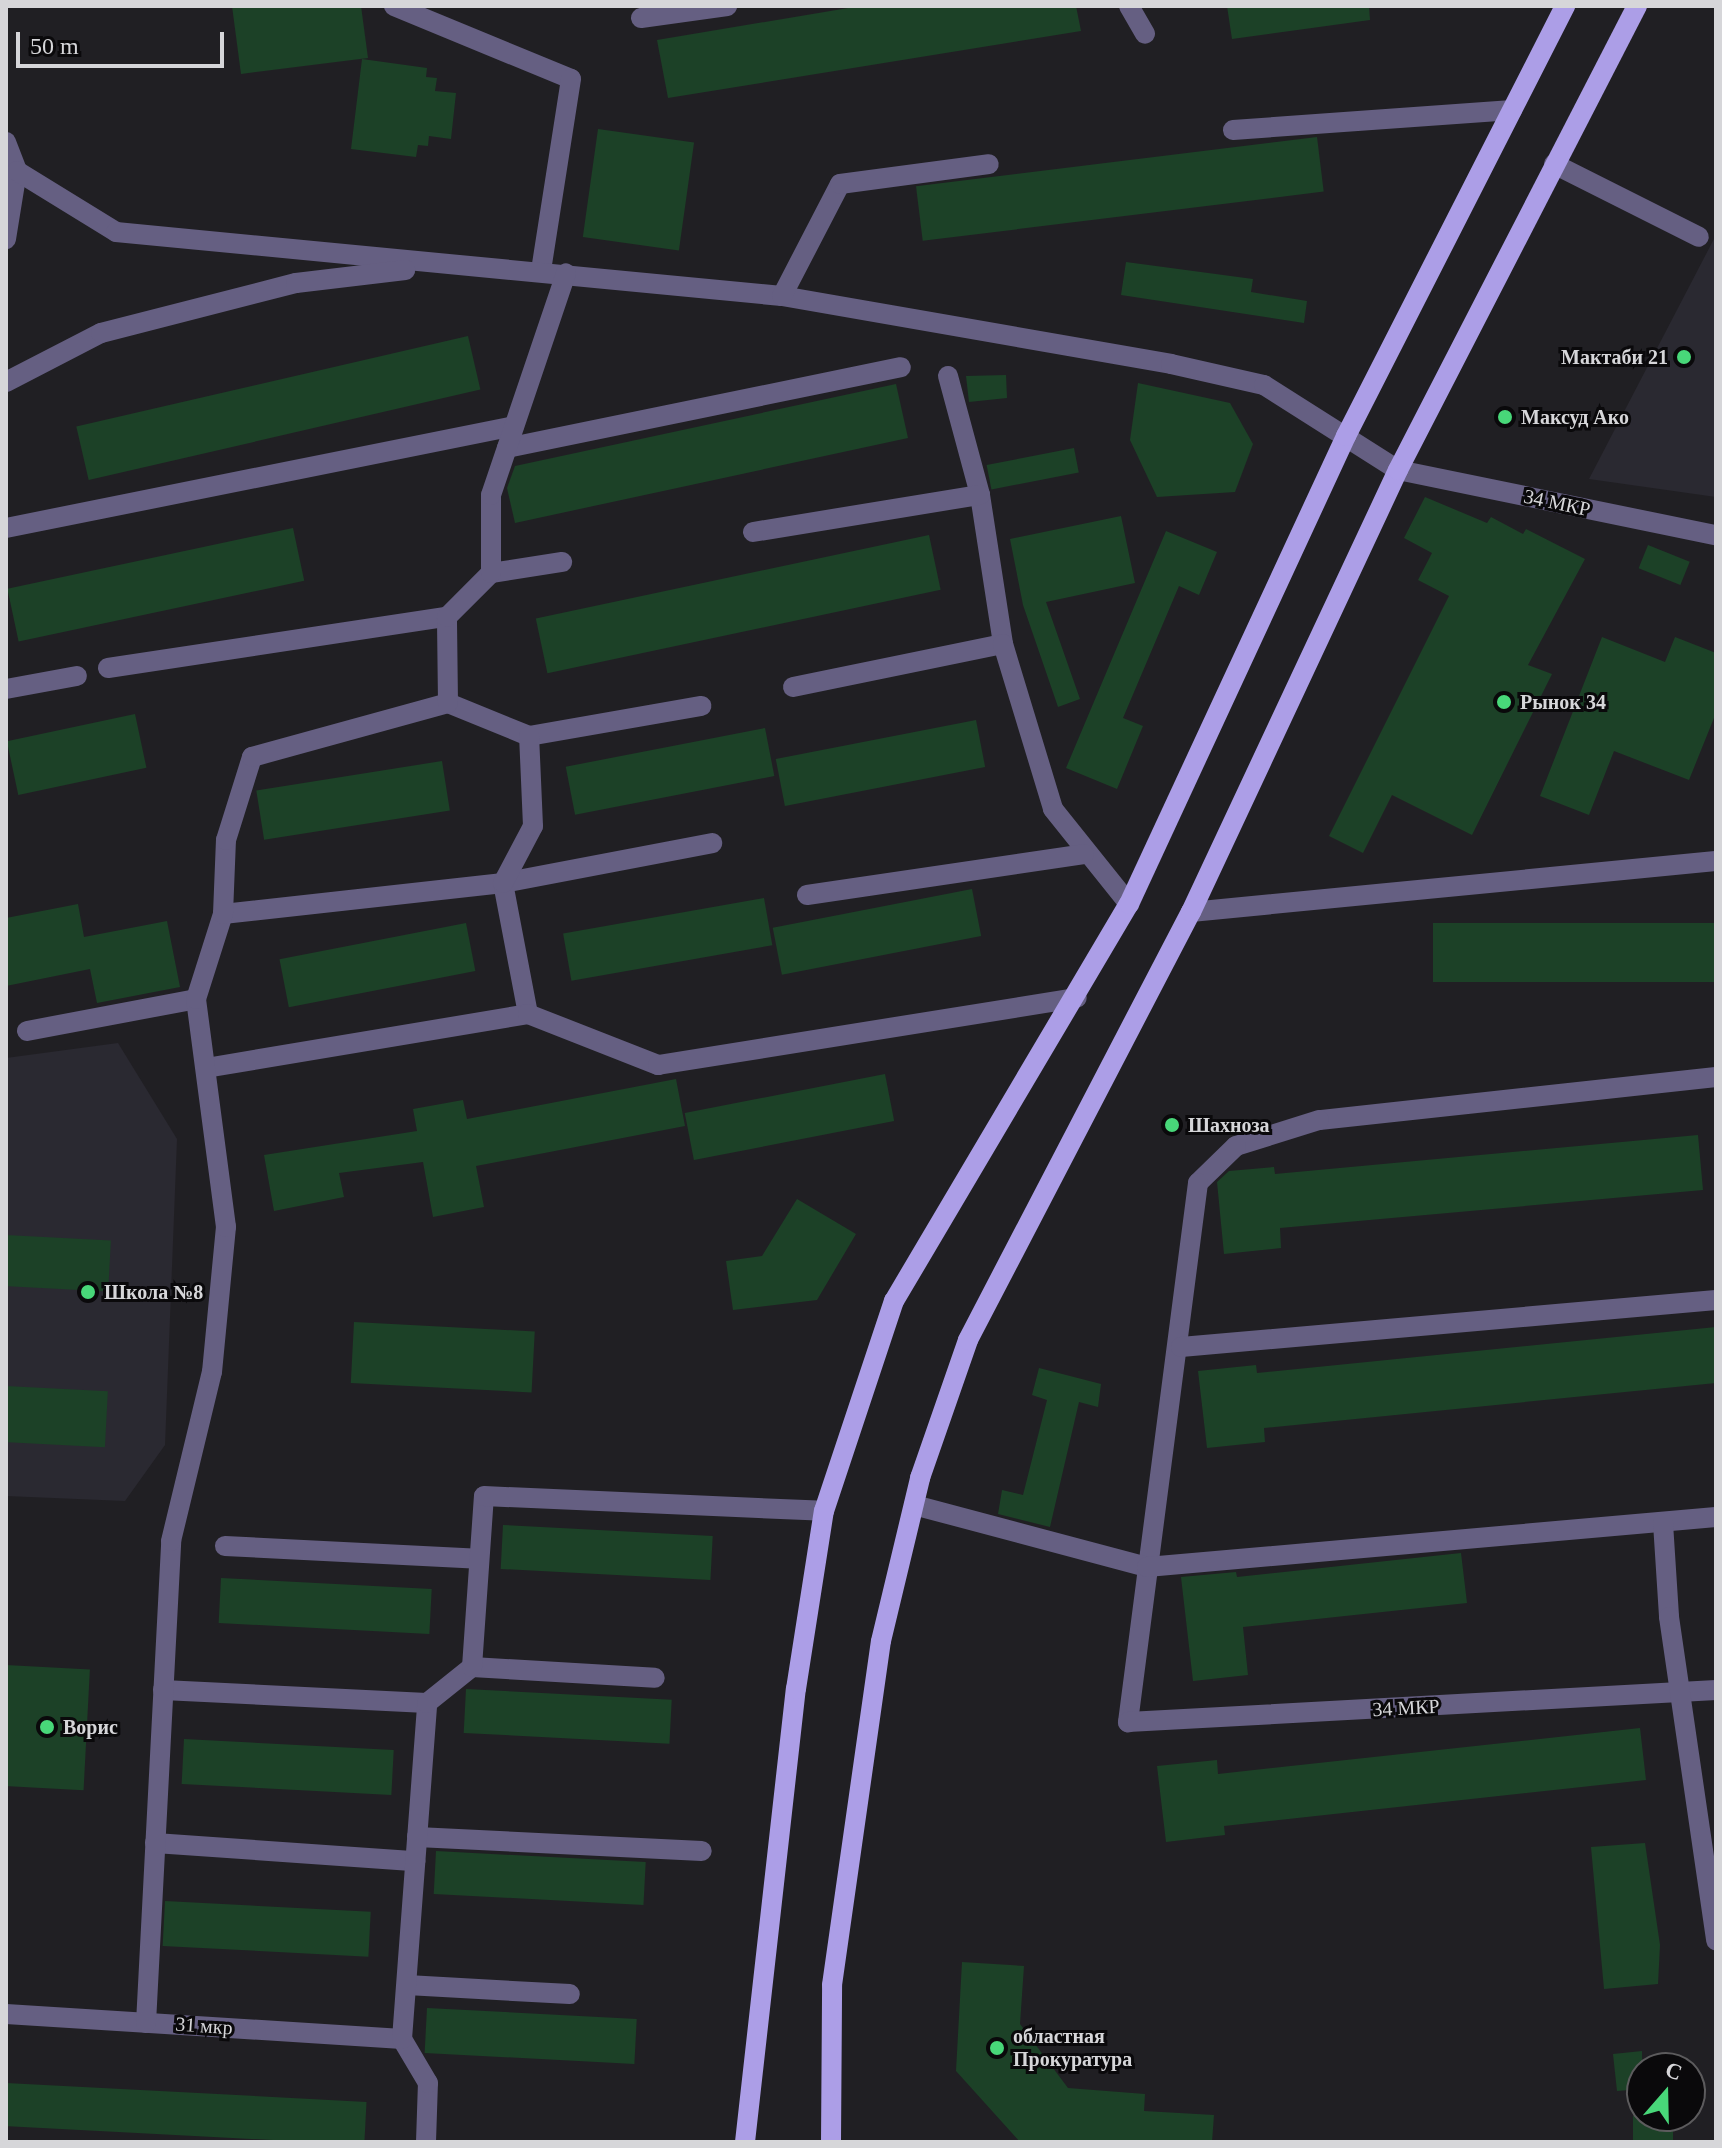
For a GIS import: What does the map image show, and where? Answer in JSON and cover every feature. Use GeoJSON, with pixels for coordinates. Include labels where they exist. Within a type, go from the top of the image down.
{"type":"FeatureCollection","features":[{"type":"Feature","properties":{"kind":"main road"},"geometry":{"type":"LineString","coordinates":[[745,2142],[796,1689],[824,1511],[894,1301],[1077,998],[1129,904],[1346,436],[1565,6]]}},
{"type":"Feature","properties":{"kind":"main road"},"geometry":{"type":"LineString","coordinates":[[831,2142],[832,1985],[881,1641],[914,1505],[968,1340],[1191,912],[1398,470],[1637,6]]}},
{"type":"Feature","properties":{"kind":"street"},"geometry":{"type":"LineString","coordinates":[[394,6],[571,79],[541,270]]}},
{"type":"Feature","properties":{"kind":"street"},"geometry":{"type":"LineString","coordinates":[[641,18],[727,6]]}},
{"type":"Feature","properties":{"kind":"street"},"geometry":{"type":"LineString","coordinates":[[1129,6],[1145,34]]}},
{"type":"Feature","properties":{"kind":"street"},"geometry":{"type":"LineString","coordinates":[[1233,130],[1512,110]]}},
{"type":"Feature","properties":{"kind":"street"},"geometry":{"type":"LineString","coordinates":[[6,142],[17,171],[6,239]]}},
{"type":"Feature","properties":{"kind":"street"},"geometry":{"type":"LineString","coordinates":[[782,296],[840,184],[989,164]]}},
{"type":"Feature","properties":{"kind":"street"},"geometry":{"type":"LineString","coordinates":[[1554,164],[1699,237]]}},
{"type":"Feature","properties":{"kind":"street"},"geometry":{"type":"LineString","coordinates":[[17,171],[116,232],[541,270],[782,296],[1264,385],[1398,470]]}},
{"type":"Feature","properties":{"kind":"street"},"geometry":{"type":"LineString","coordinates":[[6,382],[101,333],[296,283],[372,269],[541,270]]}},
{"type":"Feature","properties":{"kind":"street"},"geometry":{"type":"LineString","coordinates":[[491,573],[491,495],[566,273]]}},
{"type":"Feature","properties":{"kind":"street"},"geometry":{"type":"LineString","coordinates":[[507,448],[901,367]]}},
{"type":"Feature","properties":{"kind":"street"},"geometry":{"type":"LineString","coordinates":[[948,376],[980,495],[1003,644],[1053,809],[1084,854],[1129,904]]}},
{"type":"Feature","properties":{"kind":"street"},"geometry":{"type":"LineString","coordinates":[[6,528],[514,426]]}},
{"type":"Feature","properties":{"kind":"street","name":"34 МКР"},"geometry":{"type":"LineString","coordinates":[[1398,470],[1716,535]]}},
{"type":"Feature","properties":{"kind":"street"},"geometry":{"type":"LineString","coordinates":[[753,532],[980,495]]}},
{"type":"Feature","properties":{"kind":"street"},"geometry":{"type":"LineString","coordinates":[[108,668],[447,617],[491,573],[562,562]]}},
{"type":"Feature","properties":{"kind":"street"},"geometry":{"type":"LineString","coordinates":[[447,617],[448,703]]}},
{"type":"Feature","properties":{"kind":"street"},"geometry":{"type":"LineString","coordinates":[[793,687],[1003,644]]}},
{"type":"Feature","properties":{"kind":"street"},"geometry":{"type":"LineString","coordinates":[[6,689],[77,676]]}},
{"type":"Feature","properties":{"kind":"street"},"geometry":{"type":"LineString","coordinates":[[146,2023],[171,1541],[212,1372],[226,1227],[196,999],[223,914],[226,840],[252,757],[448,703],[529,736],[701,706]]}},
{"type":"Feature","properties":{"kind":"street"},"geometry":{"type":"LineString","coordinates":[[528,1014],[503,883],[533,826],[529,736]]}},
{"type":"Feature","properties":{"kind":"street"},"geometry":{"type":"LineString","coordinates":[[223,914],[503,883],[712,843]]}},
{"type":"Feature","properties":{"kind":"street"},"geometry":{"type":"LineString","coordinates":[[807,895],[1084,854]]}},
{"type":"Feature","properties":{"kind":"street"},"geometry":{"type":"LineString","coordinates":[[1191,912],[1716,861]]}},
{"type":"Feature","properties":{"kind":"street"},"geometry":{"type":"LineString","coordinates":[[206,1068],[528,1014],[658,1065],[1077,998]]}},
{"type":"Feature","properties":{"kind":"street"},"geometry":{"type":"LineString","coordinates":[[27,1031],[196,999]]}},
{"type":"Feature","properties":{"kind":"street"},"geometry":{"type":"LineString","coordinates":[[1147,1567],[1181,1347],[1198,1183],[1236,1146],[1319,1120],[1716,1077]]}},
{"type":"Feature","properties":{"kind":"street"},"geometry":{"type":"LineString","coordinates":[[1181,1347],[1716,1300]]}},
{"type":"Feature","properties":{"kind":"street"},"geometry":{"type":"LineString","coordinates":[[472,1667],[484,1496],[824,1511]]}},
{"type":"Feature","properties":{"kind":"street"},"geometry":{"type":"LineString","coordinates":[[914,1505],[1147,1567],[1716,1517]]}},
{"type":"Feature","properties":{"kind":"street"},"geometry":{"type":"LineString","coordinates":[[1663,1523],[1669,1617],[1712,1886],[1716,1941]]}},
{"type":"Feature","properties":{"kind":"street"},"geometry":{"type":"LineString","coordinates":[[225,1546],[478,1559]]}},
{"type":"Feature","properties":{"kind":"street","name":"34 МКР"},"geometry":{"type":"LineString","coordinates":[[1147,1567],[1128,1722],[1716,1690]]}},
{"type":"Feature","properties":{"kind":"street"},"geometry":{"type":"LineString","coordinates":[[163,1690],[427,1703],[472,1667],[655,1678]]}},
{"type":"Feature","properties":{"kind":"street"},"geometry":{"type":"LineString","coordinates":[[426,2142],[428,2083],[402,2039],[427,1703]]}},
{"type":"Feature","properties":{"kind":"street"},"geometry":{"type":"LineString","coordinates":[[417,1837],[702,1851]]}},
{"type":"Feature","properties":{"kind":"street"},"geometry":{"type":"LineString","coordinates":[[155,1843],[415,1861]]}},
{"type":"Feature","properties":{"kind":"street"},"geometry":{"type":"LineString","coordinates":[[407,1985],[570,1994]]}},
{"type":"Feature","properties":{"kind":"street","name":"31 мкр"},"geometry":{"type":"LineString","coordinates":[[6,2014],[402,2039]]}},
{"type":"Feature","properties":{"kind":"shaded area","name":"Мактаби 21"},"geometry":{"type":"Polygon","coordinates":[[[1716,235],[1716,497],[1589,479],[1716,235]]]}},
{"type":"Feature","properties":{"kind":"shaded area","name":"Школа №8"},"geometry":{"type":"Polygon","coordinates":[[[118,1043],[177,1139],[165,1445],[125,1501],[6,1496],[6,1058],[118,1043]]]}},
{"type":"Feature","properties":{"kind":"building"},"geometry":{"type":"Polygon","coordinates":[[[232,6],[361,6],[368,58],[241,74],[232,6]]]}},
{"type":"Feature","properties":{"kind":"building"},"geometry":{"type":"Polygon","coordinates":[[[860,6],[1076,6],[1081,31],[668,98],[657,40],[860,6]]]}},
{"type":"Feature","properties":{"kind":"building"},"geometry":{"type":"Polygon","coordinates":[[[1227,6],[1369,6],[1370,20],[1232,39],[1227,6]]]}},
{"type":"Feature","properties":{"kind":"building"},"geometry":{"type":"Polygon","coordinates":[[[362,59],[427,68],[426,77],[437,78],[435,91],[456,93],[451,139],[429,136],[428,146],[418,145],[416,157],[351,149],[362,59]]]}},
{"type":"Feature","properties":{"kind":"building"},"geometry":{"type":"Polygon","coordinates":[[[598,129],[694,142],[679,250],[583,237],[598,129]]]}},
{"type":"Feature","properties":{"kind":"building"},"geometry":{"type":"Polygon","coordinates":[[[1317,137],[1324,192],[923,241],[916,186],[1317,137]]]}},
{"type":"Feature","properties":{"kind":"building"},"geometry":{"type":"Polygon","coordinates":[[[1126,262],[1253,279],[1251,292],[1307,301],[1304,323],[1121,295],[1126,262]]]}},
{"type":"Feature","properties":{"kind":"building"},"geometry":{"type":"Polygon","coordinates":[[[468,336],[480,390],[89,480],[76,426],[468,336]]]}},
{"type":"Feature","properties":{"kind":"building"},"geometry":{"type":"Polygon","coordinates":[[[1006,375],[1007,398],[969,402],[966,376],[1006,375]]]}},
{"type":"Feature","properties":{"kind":"building"},"geometry":{"type":"Polygon","coordinates":[[[1138,383],[1230,403],[1253,444],[1235,492],[1157,497],[1130,440],[1138,383]]]}},
{"type":"Feature","properties":{"kind":"building"},"geometry":{"type":"Polygon","coordinates":[[[896,384],[908,438],[515,523],[507,488],[515,466],[896,384]]]}},
{"type":"Feature","properties":{"kind":"building"},"geometry":{"type":"Polygon","coordinates":[[[1074,448],[1079,473],[991,490],[987,465],[1074,448]]]}},
{"type":"Feature","properties":{"kind":"building"},"geometry":{"type":"Polygon","coordinates":[[[1425,497],[1487,523],[1491,517],[1523,534],[1526,529],[1585,559],[1528,665],[1552,674],[1472,835],[1392,795],[1363,853],[1329,836],[1449,596],[1418,580],[1432,553],[1404,538],[1425,497]]]}},
{"type":"Feature","properties":{"kind":"building"},"geometry":{"type":"Polygon","coordinates":[[[1121,516],[1135,583],[1046,602],[1080,699],[1058,707],[1023,605],[1010,539],[1121,516]]]}},
{"type":"Feature","properties":{"kind":"building"},"geometry":{"type":"Polygon","coordinates":[[[293,528],[304,581],[19,642],[7,589],[293,528]]]}},
{"type":"Feature","properties":{"kind":"building"},"geometry":{"type":"Polygon","coordinates":[[[1166,531],[1217,552],[1199,595],[1179,586],[1123,718],[1143,726],[1117,789],[1066,768],[1166,531]]]}},
{"type":"Feature","properties":{"kind":"building"},"geometry":{"type":"Polygon","coordinates":[[[929,535],[941,590],[547,673],[536,619],[929,535]]]}},
{"type":"Feature","properties":{"kind":"building"},"geometry":{"type":"Polygon","coordinates":[[[1648,545],[1690,562],[1680,585],[1639,568],[1648,545]]]}},
{"type":"Feature","properties":{"kind":"building"},"geometry":{"type":"Polygon","coordinates":[[[1602,637],[1665,662],[1675,637],[1716,653],[1716,713],[1689,780],[1614,751],[1589,815],[1540,796],[1602,637]]]}},
{"type":"Feature","properties":{"kind":"building"},"geometry":{"type":"Polygon","coordinates":[[[135,714],[146,768],[18,795],[7,741],[135,714]]]}},
{"type":"Feature","properties":{"kind":"building"},"geometry":{"type":"Polygon","coordinates":[[[976,720],[985,767],[785,806],[776,759],[976,720]]]}},
{"type":"Feature","properties":{"kind":"building"},"geometry":{"type":"Polygon","coordinates":[[[765,728],[774,776],[575,815],[566,767],[765,728]]]}},
{"type":"Feature","properties":{"kind":"building"},"geometry":{"type":"Polygon","coordinates":[[[442,761],[450,810],[264,840],[256,790],[442,761]]]}},
{"type":"Feature","properties":{"kind":"building"},"geometry":{"type":"Polygon","coordinates":[[[972,889],[981,936],[782,975],[773,928],[972,889]]]}},
{"type":"Feature","properties":{"kind":"building"},"geometry":{"type":"Polygon","coordinates":[[[764,898],[772,945],[571,981],[563,933],[764,898]]]}},
{"type":"Feature","properties":{"kind":"building"},"geometry":{"type":"Polygon","coordinates":[[[78,904],[84,937],[167,921],[180,987],[97,1003],[90,969],[6,986],[6,918],[78,904]]]}},
{"type":"Feature","properties":{"kind":"building"},"geometry":{"type":"Polygon","coordinates":[[[466,923],[475,971],[289,1007],[279,959],[466,923]]]}},
{"type":"Feature","properties":{"kind":"building"},"geometry":{"type":"Polygon","coordinates":[[[1433,923],[1716,923],[1716,982],[1433,982],[1433,923]]]}},
{"type":"Feature","properties":{"kind":"building"},"geometry":{"type":"Polygon","coordinates":[[[885,1074],[894,1121],[694,1160],[685,1113],[885,1074]]]}},
{"type":"Feature","properties":{"kind":"building"},"geometry":{"type":"Polygon","coordinates":[[[676,1079],[685,1126],[476,1166],[484,1207],[433,1217],[423,1162],[339,1173],[344,1197],[274,1211],[264,1155],[417,1131],[413,1109],[463,1100],[467,1119],[676,1079]]]}},
{"type":"Feature","properties":{"kind":"building"},"geometry":{"type":"Polygon","coordinates":[[[1698,1135],[1703,1190],[1280,1228],[1281,1248],[1224,1254],[1217,1182],[1229,1171],[1274,1167],[1275,1174],[1698,1135]]]}},
{"type":"Feature","properties":{"kind":"building"},"geometry":{"type":"Polygon","coordinates":[[[797,1199],[856,1234],[817,1300],[733,1310],[726,1261],[762,1256],[797,1199]]]}},
{"type":"Feature","properties":{"kind":"building"},"geometry":{"type":"Polygon","coordinates":[[[6,1235],[111,1240],[108,1291],[6,1286],[6,1235]]]}},
{"type":"Feature","properties":{"kind":"building"},"geometry":{"type":"Polygon","coordinates":[[[354,1322],[535,1331],[532,1392],[351,1383],[354,1322]]]}},
{"type":"Feature","properties":{"kind":"building"},"geometry":{"type":"Polygon","coordinates":[[[1716,1327],[1716,1383],[1264,1428],[1265,1442],[1207,1448],[1198,1371],[1256,1365],[1257,1373],[1716,1327]]]}},
{"type":"Feature","properties":{"kind":"building"},"geometry":{"type":"Polygon","coordinates":[[[1039,1368],[1101,1384],[1098,1407],[1079,1402],[1050,1527],[998,1514],[1002,1490],[1023,1495],[1047,1400],[1032,1395],[1039,1368]]]}},
{"type":"Feature","properties":{"kind":"building"},"geometry":{"type":"Polygon","coordinates":[[[6,1386],[108,1391],[105,1447],[6,1442],[6,1386]]]}},
{"type":"Feature","properties":{"kind":"building"},"geometry":{"type":"Polygon","coordinates":[[[503,1525],[713,1536],[710,1580],[501,1569],[503,1525]]]}},
{"type":"Feature","properties":{"kind":"building"},"geometry":{"type":"Polygon","coordinates":[[[1461,1553],[1467,1603],[1243,1627],[1248,1675],[1193,1681],[1181,1577],[1236,1572],[1237,1577],[1461,1553]]]}},
{"type":"Feature","properties":{"kind":"building"},"geometry":{"type":"Polygon","coordinates":[[[221,1578],[432,1589],[429,1634],[219,1623],[221,1578]]]}},
{"type":"Feature","properties":{"kind":"building","name":"Ворис"},"geometry":{"type":"Polygon","coordinates":[[[6,1665],[90,1669],[84,1790],[6,1786],[6,1665]]]}},
{"type":"Feature","properties":{"kind":"building"},"geometry":{"type":"Polygon","coordinates":[[[466,1689],[672,1700],[669,1744],[464,1733],[466,1689]]]}},
{"type":"Feature","properties":{"kind":"building"},"geometry":{"type":"Polygon","coordinates":[[[1640,1728],[1646,1780],[1224,1826],[1225,1835],[1166,1842],[1157,1766],[1217,1760],[1218,1774],[1640,1728]]]}},
{"type":"Feature","properties":{"kind":"building"},"geometry":{"type":"Polygon","coordinates":[[[184,1739],[394,1750],[391,1795],[182,1784],[184,1739]]]}},
{"type":"Feature","properties":{"kind":"building"},"geometry":{"type":"Polygon","coordinates":[[[1645,1843],[1660,1945],[1658,1984],[1604,1989],[1591,1847],[1645,1843]]]}},
{"type":"Feature","properties":{"kind":"building"},"geometry":{"type":"Polygon","coordinates":[[[436,1851],[646,1862],[643,1905],[434,1894],[436,1851]]]}},
{"type":"Feature","properties":{"kind":"building"},"geometry":{"type":"Polygon","coordinates":[[[165,1901],[371,1912],[368,1957],[163,1946],[165,1901]]]}},
{"type":"Feature","properties":{"kind":"building","name":"областная Прокуратура"},"geometry":{"type":"Polygon","coordinates":[[[962,1962],[1024,1966],[1020,2024],[1068,2088],[1145,2094],[1144,2111],[1214,2115],[1212,2142],[1020,2142],[956,2071],[962,1962]]]}},
{"type":"Feature","properties":{"kind":"building"},"geometry":{"type":"Polygon","coordinates":[[[427,2008],[637,2019],[634,2064],[425,2053],[427,2008]]]}},
{"type":"Feature","properties":{"kind":"building"},"geometry":{"type":"Polygon","coordinates":[[[1626,2053],[1626,2090],[1617,2091],[1613,2054],[1626,2053]]]}},
{"type":"Feature","properties":{"kind":"building"},"geometry":{"type":"Polygon","coordinates":[[[6,2083],[367,2102],[364,2142],[310,2142],[6,2126],[6,2083]]]}},
{"type":"Feature","properties":{"kind":"building"},"geometry":{"type":"Polygon","coordinates":[[[1633,2132],[1673,2132],[1673,2142],[1633,2142],[1633,2132]]]}},
{"type":"Feature","properties":{"kind":"place","name":"Мактаби 21"},"geometry":{"type":"Point","coordinates":[1684,357]}},
{"type":"Feature","properties":{"kind":"place","name":"Максуд Ако"},"geometry":{"type":"Point","coordinates":[1505,417]}},
{"type":"Feature","properties":{"kind":"place","name":"Рынок 34"},"geometry":{"type":"Point","coordinates":[1504,702]}},
{"type":"Feature","properties":{"kind":"place","name":"Шахноза"},"geometry":{"type":"Point","coordinates":[1172,1125]}},
{"type":"Feature","properties":{"kind":"place","name":"Школа №8"},"geometry":{"type":"Point","coordinates":[88,1292]}},
{"type":"Feature","properties":{"kind":"place","name":"Ворис"},"geometry":{"type":"Point","coordinates":[47,1727]}},
{"type":"Feature","properties":{"kind":"place","name":"областная Прокуратура"},"geometry":{"type":"Point","coordinates":[997,2048]}}]}
